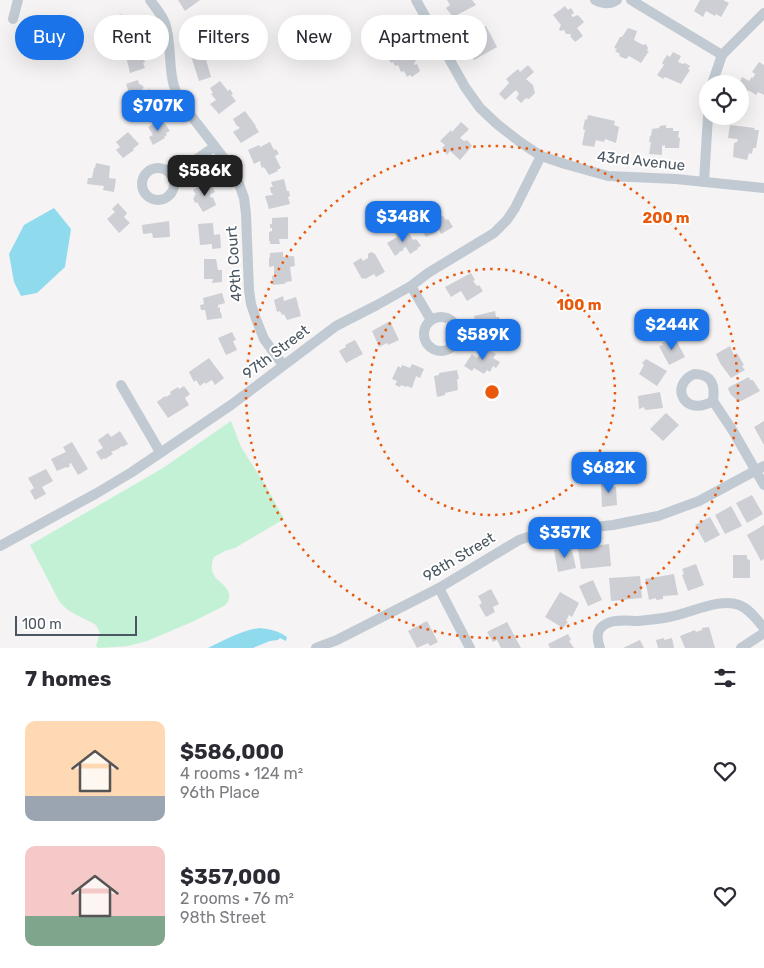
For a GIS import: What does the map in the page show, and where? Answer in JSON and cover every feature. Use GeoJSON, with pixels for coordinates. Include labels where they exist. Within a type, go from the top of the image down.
{"type":"FeatureCollection","features":[{"type":"Feature","properties":{"kind":"street"},"geometry":{"type":"LineString","coordinates":[[13,19],[18,0]]}},
{"type":"Feature","properties":{"kind":"street","name":"49th Court"},"geometry":{"type":"LineString","coordinates":[[150,0],[164,21],[169,45],[171,71],[178,96],[182,104],[230,166],[239,184],[244,198],[251,304],[264,339],[284,365]]}},
{"type":"Feature","properties":{"kind":"street","name":"43rd Avenue"},"geometry":{"type":"LineString","coordinates":[[416,0],[464,87],[480,108],[512,136],[541,156],[608,176],[676,179],[764,188]]}},
{"type":"Feature","properties":{"kind":"street"},"geometry":{"type":"LineString","coordinates":[[595,0],[608,4],[617,0]]}},
{"type":"Feature","properties":{"kind":"street"},"geometry":{"type":"LineString","coordinates":[[631,0],[722,56]]}},
{"type":"Feature","properties":{"kind":"street"},"geometry":{"type":"LineString","coordinates":[[715,75],[722,56],[764,13]]}},
{"type":"Feature","properties":{"kind":"street"},"geometry":{"type":"LineString","coordinates":[[704,182],[707,125]]}},
{"type":"Feature","properties":{"kind":"street"},"geometry":{"type":"LineString","coordinates":[[172,176],[214,147]]}},
{"type":"Feature","properties":{"kind":"street","name":"97th Street"},"geometry":{"type":"LineString","coordinates":[[0,546],[132,472],[231,405],[336,326],[411,286],[494,232],[507,220],[515,208],[541,156]]}},
{"type":"Feature","properties":{"kind":"street"},"geometry":{"type":"LineString","coordinates":[[411,286],[431,320]]}},
{"type":"Feature","properties":{"kind":"street"},"geometry":{"type":"LineString","coordinates":[[121,385],[160,452]]}},
{"type":"Feature","properties":{"kind":"street"},"geometry":{"type":"LineString","coordinates":[[713,401],[760,468],[764,485]]}},
{"type":"Feature","properties":{"kind":"street","name":"98th Street"},"geometry":{"type":"LineString","coordinates":[[321,647],[439,588],[519,540],[540,533],[613,525],[658,516],[699,501],[760,468]]}},
{"type":"Feature","properties":{"kind":"street"},"geometry":{"type":"LineString","coordinates":[[439,588],[470,648]]}},
{"type":"Feature","properties":{"kind":"street"},"geometry":{"type":"LineString","coordinates":[[600,648],[597,635],[599,630],[609,622],[654,620],[721,603],[739,605],[754,616],[764,628]]}},
{"type":"Feature","properties":{"kind":"street"},"geometry":{"type":"LineString","coordinates":[[741,648],[764,633]]}},
{"type":"Feature","properties":{"kind":"green space"},"geometry":{"type":"Polygon","coordinates":[[[231,421],[241,447],[284,519],[235,548],[214,557],[213,572],[216,578],[228,590],[228,602],[224,606],[147,641],[128,646],[98,648],[96,646],[100,633],[96,625],[63,606],[30,545],[163,468],[231,421]]]}},
{"type":"Feature","properties":{"kind":"water"},"geometry":{"type":"Polygon","coordinates":[[[54,208],[71,229],[65,267],[37,293],[21,296],[14,282],[9,254],[24,225],[54,208]]]}},
{"type":"Feature","properties":{"kind":"water"},"geometry":{"type":"Polygon","coordinates":[[[260,628],[281,633],[287,637],[286,641],[280,638],[253,648],[208,648],[240,633],[260,628]]]}},
{"type":"Feature","properties":{"kind":"building"},"geometry":{"type":"Polygon","coordinates":[[[178,0],[200,0],[185,11],[178,0]]]}},
{"type":"Feature","properties":{"kind":"building"},"geometry":{"type":"Polygon","coordinates":[[[447,0],[472,0],[476,5],[457,15],[451,15],[446,8],[450,5],[447,0]]]}},
{"type":"Feature","properties":{"kind":"building"},"geometry":{"type":"Polygon","coordinates":[[[700,0],[723,0],[729,3],[721,17],[706,11],[703,17],[694,11],[700,0]]]}},
{"type":"Feature","properties":{"kind":"building"},"geometry":{"type":"Polygon","coordinates":[[[565,6],[568,10],[571,8],[574,13],[571,15],[573,17],[578,15],[584,22],[577,28],[583,36],[575,42],[570,36],[571,34],[566,34],[564,30],[560,31],[561,25],[553,15],[565,6]]]}},
{"type":"Feature","properties":{"kind":"building"},"geometry":{"type":"Polygon","coordinates":[[[487,28],[497,47],[487,53],[487,28]]]}},
{"type":"Feature","properties":{"kind":"building"},"geometry":{"type":"Polygon","coordinates":[[[628,28],[637,31],[634,40],[643,45],[646,44],[648,48],[647,51],[649,51],[641,63],[629,56],[626,59],[619,56],[620,54],[615,51],[617,49],[614,48],[620,37],[628,28]]]}},
{"type":"Feature","properties":{"kind":"building"},"geometry":{"type":"Polygon","coordinates":[[[673,52],[681,56],[678,62],[690,66],[688,69],[690,70],[681,84],[665,77],[663,79],[657,75],[664,65],[662,63],[667,55],[670,57],[673,52]]]}},
{"type":"Feature","properties":{"kind":"building"},"geometry":{"type":"Polygon","coordinates":[[[127,60],[144,60],[145,68],[130,73],[127,60]]]}},
{"type":"Feature","properties":{"kind":"building"},"geometry":{"type":"Polygon","coordinates":[[[192,60],[206,60],[211,77],[199,81],[192,60]]]}},
{"type":"Feature","properties":{"kind":"building"},"geometry":{"type":"Polygon","coordinates":[[[389,60],[416,60],[414,63],[415,65],[417,64],[420,71],[412,77],[410,75],[407,77],[404,71],[401,72],[398,65],[395,66],[393,62],[391,63],[389,60]]]}},
{"type":"Feature","properties":{"kind":"building"},"geometry":{"type":"Polygon","coordinates":[[[759,62],[764,65],[764,95],[758,92],[756,95],[749,91],[749,81],[755,74],[752,72],[759,62]]]}},
{"type":"Feature","properties":{"kind":"building"},"geometry":{"type":"Polygon","coordinates":[[[528,65],[534,72],[526,79],[533,85],[535,93],[521,103],[516,98],[519,94],[516,90],[505,100],[499,94],[509,83],[506,79],[518,69],[520,72],[528,65]]]}},
{"type":"Feature","properties":{"kind":"building"},"geometry":{"type":"Polygon","coordinates":[[[138,80],[139,84],[144,88],[142,89],[143,92],[150,89],[154,101],[134,108],[127,96],[130,96],[126,84],[138,80]]]}},
{"type":"Feature","properties":{"kind":"building"},"geometry":{"type":"Polygon","coordinates":[[[220,81],[228,91],[230,89],[233,94],[231,95],[236,101],[219,114],[210,104],[216,100],[211,94],[213,93],[210,88],[220,81]]]}},
{"type":"Feature","properties":{"kind":"building"},"geometry":{"type":"Polygon","coordinates":[[[245,111],[259,132],[241,143],[233,132],[240,128],[233,119],[245,111]]]}},
{"type":"Feature","properties":{"kind":"building"},"geometry":{"type":"Polygon","coordinates":[[[588,115],[615,121],[614,125],[619,127],[616,143],[605,139],[604,142],[596,140],[594,147],[582,145],[585,119],[587,120],[588,115]]]}},
{"type":"Feature","properties":{"kind":"building"},"geometry":{"type":"Polygon","coordinates":[[[162,119],[170,131],[166,133],[165,138],[153,145],[149,137],[153,135],[148,127],[162,119]]]}},
{"type":"Feature","properties":{"kind":"building"},"geometry":{"type":"Polygon","coordinates":[[[461,122],[469,129],[460,138],[464,141],[467,140],[472,146],[460,160],[450,151],[447,155],[442,148],[445,145],[440,141],[461,122]]]}},
{"type":"Feature","properties":{"kind":"building"},"geometry":{"type":"Polygon","coordinates":[[[666,125],[666,128],[673,128],[673,131],[679,131],[679,148],[665,148],[665,145],[662,146],[662,155],[649,154],[652,129],[666,125]]]}},
{"type":"Feature","properties":{"kind":"building"},"geometry":{"type":"Polygon","coordinates":[[[730,125],[759,130],[756,148],[753,148],[752,154],[749,153],[747,160],[733,157],[734,143],[738,139],[728,138],[730,125]]]}},
{"type":"Feature","properties":{"kind":"building"},"geometry":{"type":"Polygon","coordinates":[[[128,132],[139,144],[123,158],[116,150],[120,147],[116,142],[128,132]]]}},
{"type":"Feature","properties":{"kind":"building"},"geometry":{"type":"Polygon","coordinates":[[[270,142],[274,150],[276,149],[279,154],[275,156],[281,168],[269,175],[264,167],[262,168],[260,161],[254,164],[248,150],[270,142]]]}},
{"type":"Feature","properties":{"kind":"building"},"geometry":{"type":"Polygon","coordinates":[[[96,163],[110,166],[109,178],[116,179],[114,192],[103,190],[104,186],[87,184],[88,178],[92,178],[96,163]]]}},
{"type":"Feature","properties":{"kind":"building"},"geometry":{"type":"Polygon","coordinates":[[[284,179],[287,191],[289,191],[290,204],[269,209],[265,196],[273,195],[270,187],[273,187],[271,182],[284,179]]]}},
{"type":"Feature","properties":{"kind":"building"},"geometry":{"type":"Polygon","coordinates":[[[204,183],[205,185],[211,184],[215,192],[210,195],[211,198],[213,197],[216,205],[203,212],[197,202],[195,203],[193,198],[196,195],[193,190],[204,183]]]}},
{"type":"Feature","properties":{"kind":"building"},"geometry":{"type":"Polygon","coordinates":[[[118,203],[127,213],[124,217],[130,223],[119,233],[107,219],[115,212],[112,209],[118,203]]]}},
{"type":"Feature","properties":{"kind":"building"},"geometry":{"type":"Polygon","coordinates":[[[433,211],[434,214],[439,211],[446,220],[448,219],[453,227],[441,234],[439,230],[426,237],[419,225],[426,219],[424,216],[433,211]]]}},
{"type":"Feature","properties":{"kind":"building"},"geometry":{"type":"Polygon","coordinates":[[[288,217],[288,239],[279,239],[280,244],[270,244],[269,232],[272,231],[270,224],[272,224],[272,218],[288,217]]]}},
{"type":"Feature","properties":{"kind":"building"},"geometry":{"type":"Polygon","coordinates":[[[169,221],[170,237],[153,238],[152,233],[143,234],[142,225],[169,221]]]}},
{"type":"Feature","properties":{"kind":"building"},"geometry":{"type":"Polygon","coordinates":[[[213,223],[214,235],[220,234],[221,248],[212,249],[212,244],[200,245],[198,224],[213,223]]]}},
{"type":"Feature","properties":{"kind":"building"},"geometry":{"type":"Polygon","coordinates":[[[400,230],[402,234],[408,231],[413,240],[416,239],[421,246],[410,254],[406,247],[403,248],[404,250],[395,256],[387,243],[397,237],[395,233],[400,230]]]}},
{"type":"Feature","properties":{"kind":"building"},"geometry":{"type":"Polygon","coordinates":[[[283,252],[283,257],[294,256],[295,266],[290,267],[292,281],[273,285],[272,276],[277,274],[274,274],[274,266],[269,267],[270,253],[283,252]]]}},
{"type":"Feature","properties":{"kind":"building"},"geometry":{"type":"Polygon","coordinates":[[[371,252],[375,254],[385,272],[376,277],[374,274],[362,279],[353,263],[361,258],[363,261],[368,258],[368,254],[371,252]]]}},
{"type":"Feature","properties":{"kind":"building"},"geometry":{"type":"Polygon","coordinates":[[[204,259],[216,259],[218,270],[222,270],[222,282],[212,283],[213,279],[204,279],[204,259]]]}},
{"type":"Feature","properties":{"kind":"building"},"geometry":{"type":"Polygon","coordinates":[[[471,273],[475,280],[473,281],[483,291],[467,301],[461,291],[451,297],[445,287],[471,273]]]}},
{"type":"Feature","properties":{"kind":"building"},"geometry":{"type":"Polygon","coordinates":[[[222,293],[225,303],[218,305],[218,308],[220,307],[219,313],[221,312],[222,318],[207,320],[205,310],[201,310],[200,305],[204,304],[203,298],[222,293]]]}},
{"type":"Feature","properties":{"kind":"building"},"geometry":{"type":"Polygon","coordinates":[[[283,296],[284,301],[296,297],[301,316],[287,320],[284,314],[282,315],[280,311],[277,312],[274,300],[283,296]]]}},
{"type":"Feature","properties":{"kind":"building"},"geometry":{"type":"Polygon","coordinates":[[[495,311],[496,317],[499,317],[500,323],[497,324],[501,336],[488,339],[484,328],[477,329],[474,316],[495,311]]]}},
{"type":"Feature","properties":{"kind":"building"},"geometry":{"type":"Polygon","coordinates":[[[390,321],[399,340],[379,347],[372,331],[390,321]]]}},
{"type":"Feature","properties":{"kind":"building"},"geometry":{"type":"Polygon","coordinates":[[[232,332],[236,340],[233,341],[237,350],[226,355],[218,338],[232,332]]]}},
{"type":"Feature","properties":{"kind":"building"},"geometry":{"type":"Polygon","coordinates":[[[674,336],[685,357],[669,365],[659,346],[674,336]]]}},
{"type":"Feature","properties":{"kind":"building"},"geometry":{"type":"Polygon","coordinates":[[[355,340],[363,354],[346,363],[339,351],[346,347],[345,345],[355,340]]]}},
{"type":"Feature","properties":{"kind":"building"},"geometry":{"type":"Polygon","coordinates":[[[730,346],[734,355],[737,353],[745,370],[731,378],[716,354],[730,346]]]}},
{"type":"Feature","properties":{"kind":"building"},"geometry":{"type":"Polygon","coordinates":[[[485,347],[496,354],[493,358],[500,362],[496,368],[493,366],[490,372],[487,370],[484,374],[474,368],[472,371],[464,366],[472,354],[477,358],[480,354],[478,353],[485,347]]]}},
{"type":"Feature","properties":{"kind":"building"},"geometry":{"type":"Polygon","coordinates":[[[209,358],[224,378],[215,385],[212,380],[200,386],[196,380],[194,382],[189,372],[209,358]]]}},
{"type":"Feature","properties":{"kind":"building"},"geometry":{"type":"Polygon","coordinates":[[[646,359],[667,371],[657,386],[639,374],[644,365],[642,363],[646,359]]]}},
{"type":"Feature","properties":{"kind":"building"},"geometry":{"type":"Polygon","coordinates":[[[412,364],[424,369],[420,378],[416,376],[412,388],[395,385],[397,381],[392,379],[398,366],[401,368],[402,365],[410,368],[412,364]]]}},
{"type":"Feature","properties":{"kind":"building"},"geometry":{"type":"Polygon","coordinates":[[[457,370],[459,379],[457,379],[458,390],[437,397],[434,376],[439,375],[439,373],[457,370]]]}},
{"type":"Feature","properties":{"kind":"building"},"geometry":{"type":"Polygon","coordinates":[[[749,377],[760,391],[739,402],[731,395],[728,389],[749,377]]]}},
{"type":"Feature","properties":{"kind":"building"},"geometry":{"type":"Polygon","coordinates":[[[184,386],[190,394],[185,398],[189,405],[168,418],[157,402],[171,394],[170,392],[178,387],[179,389],[184,386]]]}},
{"type":"Feature","properties":{"kind":"building"},"geometry":{"type":"Polygon","coordinates":[[[660,392],[663,408],[645,410],[644,407],[639,409],[638,396],[660,392]]]}},
{"type":"Feature","properties":{"kind":"building"},"geometry":{"type":"Polygon","coordinates":[[[666,413],[679,425],[663,441],[650,429],[666,413]]]}},
{"type":"Feature","properties":{"kind":"building"},"geometry":{"type":"Polygon","coordinates":[[[764,421],[764,445],[754,427],[764,421]]]}},
{"type":"Feature","properties":{"kind":"building"},"geometry":{"type":"Polygon","coordinates":[[[120,431],[128,444],[111,452],[113,454],[101,460],[96,452],[103,448],[98,440],[108,433],[111,437],[120,431]]]}},
{"type":"Feature","properties":{"kind":"building"},"geometry":{"type":"Polygon","coordinates":[[[72,442],[88,469],[78,475],[71,463],[67,468],[57,471],[51,459],[66,452],[63,447],[72,442]]]}},
{"type":"Feature","properties":{"kind":"building"},"geometry":{"type":"Polygon","coordinates":[[[46,469],[53,481],[42,487],[46,494],[35,500],[30,491],[34,488],[28,478],[46,469]]]}},
{"type":"Feature","properties":{"kind":"building"},"geometry":{"type":"Polygon","coordinates":[[[613,481],[613,487],[616,487],[617,505],[602,507],[601,483],[613,481]]]}},
{"type":"Feature","properties":{"kind":"building"},"geometry":{"type":"Polygon","coordinates":[[[752,495],[763,514],[747,523],[736,503],[752,495]]]}},
{"type":"Feature","properties":{"kind":"building"},"geometry":{"type":"Polygon","coordinates":[[[731,506],[742,526],[725,534],[715,515],[731,506]]]}},
{"type":"Feature","properties":{"kind":"building"},"geometry":{"type":"Polygon","coordinates":[[[710,517],[720,535],[705,543],[695,525],[710,517]]]}},
{"type":"Feature","properties":{"kind":"building"},"geometry":{"type":"Polygon","coordinates":[[[764,525],[764,559],[761,561],[747,535],[764,525]]]}},
{"type":"Feature","properties":{"kind":"building"},"geometry":{"type":"Polygon","coordinates":[[[609,544],[611,566],[581,569],[578,548],[609,544]]]}},
{"type":"Feature","properties":{"kind":"building"},"geometry":{"type":"Polygon","coordinates":[[[571,546],[576,568],[558,572],[554,550],[571,546]]]}},
{"type":"Feature","properties":{"kind":"building"},"geometry":{"type":"Polygon","coordinates":[[[733,555],[747,555],[747,559],[750,560],[750,578],[733,578],[733,555]]]}},
{"type":"Feature","properties":{"kind":"building"},"geometry":{"type":"Polygon","coordinates":[[[696,564],[704,585],[688,591],[682,575],[684,574],[682,569],[696,564]]]}},
{"type":"Feature","properties":{"kind":"building"},"geometry":{"type":"Polygon","coordinates":[[[674,574],[678,595],[663,596],[663,599],[649,600],[645,579],[674,574]]]}},
{"type":"Feature","properties":{"kind":"building"},"geometry":{"type":"Polygon","coordinates":[[[640,576],[642,598],[611,601],[609,578],[640,576]]]}},
{"type":"Feature","properties":{"kind":"building"},"geometry":{"type":"Polygon","coordinates":[[[593,580],[602,600],[588,606],[579,586],[593,580]]]}},
{"type":"Feature","properties":{"kind":"building"},"geometry":{"type":"Polygon","coordinates":[[[491,589],[499,604],[493,607],[495,612],[486,617],[479,605],[482,603],[478,596],[491,589]]]}},
{"type":"Feature","properties":{"kind":"building"},"geometry":{"type":"Polygon","coordinates":[[[560,592],[579,603],[572,617],[569,615],[566,621],[568,622],[563,628],[545,617],[560,592]]]}},
{"type":"Feature","properties":{"kind":"building"},"geometry":{"type":"Polygon","coordinates":[[[427,621],[438,642],[430,646],[428,643],[417,648],[408,631],[427,621]]]}},
{"type":"Feature","properties":{"kind":"building"},"geometry":{"type":"Polygon","coordinates":[[[507,622],[521,648],[501,648],[497,640],[493,642],[487,632],[507,622]]]}},
{"type":"Feature","properties":{"kind":"building"},"geometry":{"type":"Polygon","coordinates":[[[709,627],[715,648],[685,648],[680,636],[709,627]]]}},
{"type":"Feature","properties":{"kind":"building"},"geometry":{"type":"Polygon","coordinates":[[[568,634],[571,640],[569,641],[574,648],[550,648],[548,644],[568,634]]]}},
{"type":"Feature","properties":{"kind":"building"},"geometry":{"type":"Polygon","coordinates":[[[664,638],[664,640],[672,638],[674,648],[658,648],[656,640],[664,638]]]}},
{"type":"Feature","properties":{"kind":"building"},"geometry":{"type":"Polygon","coordinates":[[[640,640],[644,648],[623,648],[640,640]]]}}]}
